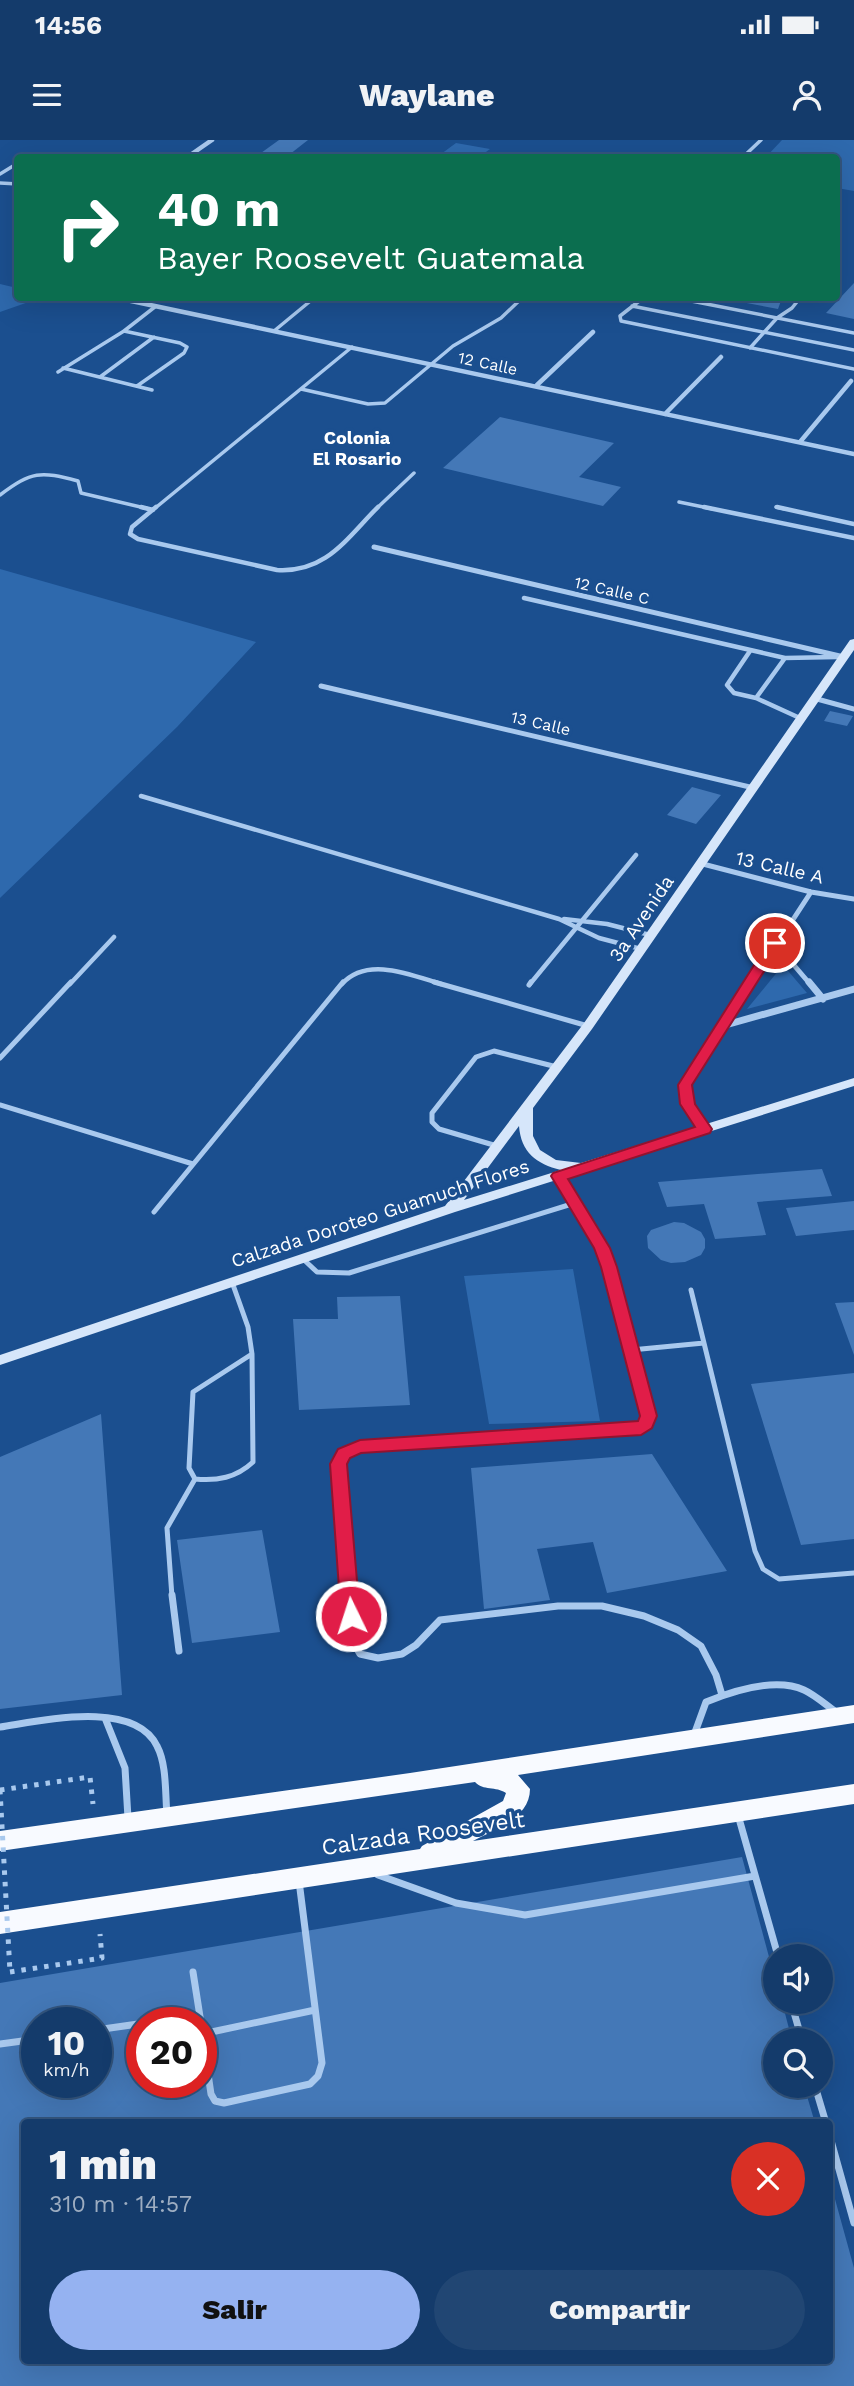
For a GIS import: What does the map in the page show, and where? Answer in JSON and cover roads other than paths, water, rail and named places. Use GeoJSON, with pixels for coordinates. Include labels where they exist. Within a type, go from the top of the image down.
{"type":"FeatureCollection","features":[{"type":"Feature","properties":{"kind":"highway"},"geometry":{"type":"LineString","coordinates":[[0,1842],[410,1783],[848,1715]]}},
{"type":"Feature","properties":{"kind":"highway"},"geometry":{"type":"LineString","coordinates":[[410,1783],[497,1777],[510,1781],[518,1789],[518,1799],[512,1808],[498,1818],[413,1861]]}},
{"type":"Feature","properties":{"kind":"highway","name":"Calzada Roosevelt"},"geometry":{"type":"LineString","coordinates":[[0,1923],[854,1794]]}},
{"type":"Feature","properties":{"kind":"main road","name":"3a Avenida"},"geometry":{"type":"LineString","coordinates":[[450,1209],[588,1026],[854,642]]}},
{"type":"Feature","properties":{"kind":"main road","name":"Calzada Doroteo Guamuch Flores"},"geometry":{"type":"LineString","coordinates":[[0,1360],[450,1209],[854,1082]]}},
{"type":"Feature","properties":{"kind":"main road"},"geometry":{"type":"LineString","coordinates":[[528,1106],[525,1133],[535,1154],[552,1164],[587,1168]]}},
{"type":"Feature","properties":{"kind":"street"},"geometry":{"type":"LineString","coordinates":[[192,154],[212,140]]}},
{"type":"Feature","properties":{"kind":"street","name":"12 Calle"},"geometry":{"type":"LineString","coordinates":[[132,301],[854,454]]}},
{"type":"Feature","properties":{"kind":"street"},"geometry":{"type":"LineString","coordinates":[[537,385],[593,332]]}},
{"type":"Feature","properties":{"kind":"street"},"geometry":{"type":"LineString","coordinates":[[665,414],[721,357]]}},
{"type":"Feature","properties":{"kind":"street"},"geometry":{"type":"LineString","coordinates":[[800,442],[851,381]]}},
{"type":"Feature","properties":{"kind":"street","name":"12 Calle C"},"geometry":{"type":"LineString","coordinates":[[374,547],[844,657]]}},
{"type":"Feature","properties":{"kind":"street","name":"13 Calle"},"geometry":{"type":"LineString","coordinates":[[321,686],[754,788]]}},
{"type":"Feature","properties":{"kind":"street"},"geometry":{"type":"LineString","coordinates":[[817,699],[854,709]]}},
{"type":"Feature","properties":{"kind":"street","name":"13 Calle A"},"geometry":{"type":"LineString","coordinates":[[699,863],[810,892],[854,899]]}},
{"type":"Feature","properties":{"kind":"street"},"geometry":{"type":"LineString","coordinates":[[705,1129],[687,1104],[685,1085],[810,892]]}},
{"type":"Feature","properties":{"kind":"street"},"geometry":{"type":"LineString","coordinates":[[775,943],[823,999]]}},
{"type":"Feature","properties":{"kind":"street"},"geometry":{"type":"LineString","coordinates":[[722,1026],[854,989]]}},
{"type":"Feature","properties":{"kind":"lane"},"geometry":{"type":"LineString","coordinates":[[746,154],[761,140]]}},
{"type":"Feature","properties":{"kind":"lane"},"geometry":{"type":"LineString","coordinates":[[274,331],[310,301]]}},
{"type":"Feature","properties":{"kind":"lane"},"geometry":{"type":"LineString","coordinates":[[301,389],[377,405],[385,403],[453,346],[501,318],[519,301]]}},
{"type":"Feature","properties":{"kind":"lane"},"geometry":{"type":"LineString","coordinates":[[639,301],[620,316],[621,321],[854,369]]}},
{"type":"Feature","properties":{"kind":"lane"},"geometry":{"type":"LineString","coordinates":[[691,301],[854,333]]}},
{"type":"Feature","properties":{"kind":"lane"},"geometry":{"type":"LineString","coordinates":[[750,348],[777,318],[798,301]]}},
{"type":"Feature","properties":{"kind":"lane"},"geometry":{"type":"LineString","coordinates":[[58,372],[124,331],[156,306]]}},
{"type":"Feature","properties":{"kind":"lane"},"geometry":{"type":"LineString","coordinates":[[632,306],[854,350]]}},
{"type":"Feature","properties":{"kind":"lane"},"geometry":{"type":"LineString","coordinates":[[124,331],[187,347],[184,353],[137,386]]}},
{"type":"Feature","properties":{"kind":"lane"},"geometry":{"type":"LineString","coordinates":[[100,377],[153,337]]}},
{"type":"Feature","properties":{"kind":"lane"},"geometry":{"type":"LineString","coordinates":[[352,347],[132,527],[130,534],[138,539],[276,570],[296,571],[319,564],[414,473]]}},
{"type":"Feature","properties":{"kind":"lane"},"geometry":{"type":"LineString","coordinates":[[64,368],[152,390]]}},
{"type":"Feature","properties":{"kind":"lane"},"geometry":{"type":"LineString","coordinates":[[0,495],[36,471],[78,481],[81,493],[153,510]]}},
{"type":"Feature","properties":{"kind":"lane"},"geometry":{"type":"LineString","coordinates":[[680,502],[854,538]]}},
{"type":"Feature","properties":{"kind":"lane"},"geometry":{"type":"LineString","coordinates":[[776,507],[854,524]]}},
{"type":"Feature","properties":{"kind":"lane"},"geometry":{"type":"LineString","coordinates":[[524,598],[785,658],[844,657]]}},
{"type":"Feature","properties":{"kind":"lane"},"geometry":{"type":"LineString","coordinates":[[751,651],[727,685],[734,693],[756,698],[802,719]]}},
{"type":"Feature","properties":{"kind":"lane"},"geometry":{"type":"LineString","coordinates":[[756,698],[785,658]]}},
{"type":"Feature","properties":{"kind":"lane"},"geometry":{"type":"LineString","coordinates":[[141,796],[559,919],[598,938],[641,949]]}},
{"type":"Feature","properties":{"kind":"lane"},"geometry":{"type":"LineString","coordinates":[[529,985],[636,855]]}},
{"type":"Feature","properties":{"kind":"lane"},"geometry":{"type":"LineString","coordinates":[[559,919],[607,924],[650,935]]}},
{"type":"Feature","properties":{"kind":"lane"},"geometry":{"type":"LineString","coordinates":[[0,1058],[114,937]]}},
{"type":"Feature","properties":{"kind":"lane"},"geometry":{"type":"LineString","coordinates":[[154,1212],[345,980],[356,972],[373,968],[391,970],[588,1026]]}},
{"type":"Feature","properties":{"kind":"lane"},"geometry":{"type":"LineString","coordinates":[[498,1146],[439,1129],[432,1122],[432,1112],[477,1057],[494,1051],[557,1067]]}},
{"type":"Feature","properties":{"kind":"lane"},"geometry":{"type":"LineString","coordinates":[[0,1105],[193,1164]]}},
{"type":"Feature","properties":{"kind":"lane"},"geometry":{"type":"LineString","coordinates":[[559,1176],[602,1248],[649,1416],[641,1429],[360,1447],[344,1453],[339,1464],[353,1642],[360,1654],[378,1658],[402,1654],[416,1645],[440,1620],[558,1606],[602,1606],[644,1616],[678,1630],[701,1646],[716,1675],[722,1695]]}},
{"type":"Feature","properties":{"kind":"lane"},"geometry":{"type":"LineString","coordinates":[[302,1258],[317,1272],[349,1273],[575,1203]]}},
{"type":"Feature","properties":{"kind":"lane"},"geometry":{"type":"LineString","coordinates":[[195,1479],[210,1481],[233,1477],[246,1471],[253,1462],[252,1354],[248,1327],[232,1282]]}},
{"type":"Feature","properties":{"kind":"lane"},"geometry":{"type":"LineString","coordinates":[[691,1290],[755,1551],[762,1569],[779,1579],[854,1573]]}},
{"type":"Feature","properties":{"kind":"lane"},"geometry":{"type":"LineString","coordinates":[[631,1350],[704,1343]]}},
{"type":"Feature","properties":{"kind":"lane"},"geometry":{"type":"LineString","coordinates":[[195,1479],[189,1468],[193,1392],[252,1354]]}},
{"type":"Feature","properties":{"kind":"lane"},"geometry":{"type":"LineString","coordinates":[[179,1651],[167,1553],[167,1528],[195,1479]]}},
{"type":"Feature","properties":{"kind":"lane"},"geometry":{"type":"LineString","coordinates":[[693,1737],[706,1702],[722,1695],[789,1685],[802,1689],[848,1715]]}},
{"type":"Feature","properties":{"kind":"lane"},"geometry":{"type":"LineString","coordinates":[[0,1727],[80,1717],[105,1717],[138,1724],[156,1744],[167,1817]]}},
{"type":"Feature","properties":{"kind":"lane"},"geometry":{"type":"LineString","coordinates":[[105,1717],[108,1732],[121,1754],[129,1822]]}},
{"type":"Feature","properties":{"kind":"lane"},"geometry":{"type":"LineString","coordinates":[[738,1813],[775,1944]]}},
{"type":"Feature","properties":{"kind":"lane"},"geometry":{"type":"LineString","coordinates":[[362,1869],[456,1903],[525,1914],[755,1876]]}},
{"type":"Feature","properties":{"kind":"lane"},"geometry":{"type":"LineString","coordinates":[[213,2098],[223,2104],[310,2084],[318,2076],[322,2063],[298,1878]]}},
{"type":"Feature","properties":{"kind":"lane"},"geometry":{"type":"LineString","coordinates":[[193,1972],[198,2007]]}},
{"type":"Feature","properties":{"kind":"lane"},"geometry":{"type":"LineString","coordinates":[[217,2025],[315,2010]]}},
{"type":"Feature","properties":{"kind":"lane"},"geometry":{"type":"LineString","coordinates":[[0,2044],[21,2041]]}},
{"type":"Feature","properties":{"kind":"lane"},"geometry":{"type":"LineString","coordinates":[[818,2098],[824,2119]]}},
{"type":"Feature","properties":{"kind":"lane"},"geometry":{"type":"LineString","coordinates":[[833,2148],[854,2223]]}},
{"type":"Feature","properties":{"kind":"district","name":"Colonia El Rosario"},"geometry":{"type":"Point","coordinates":[357,448]}}]}
